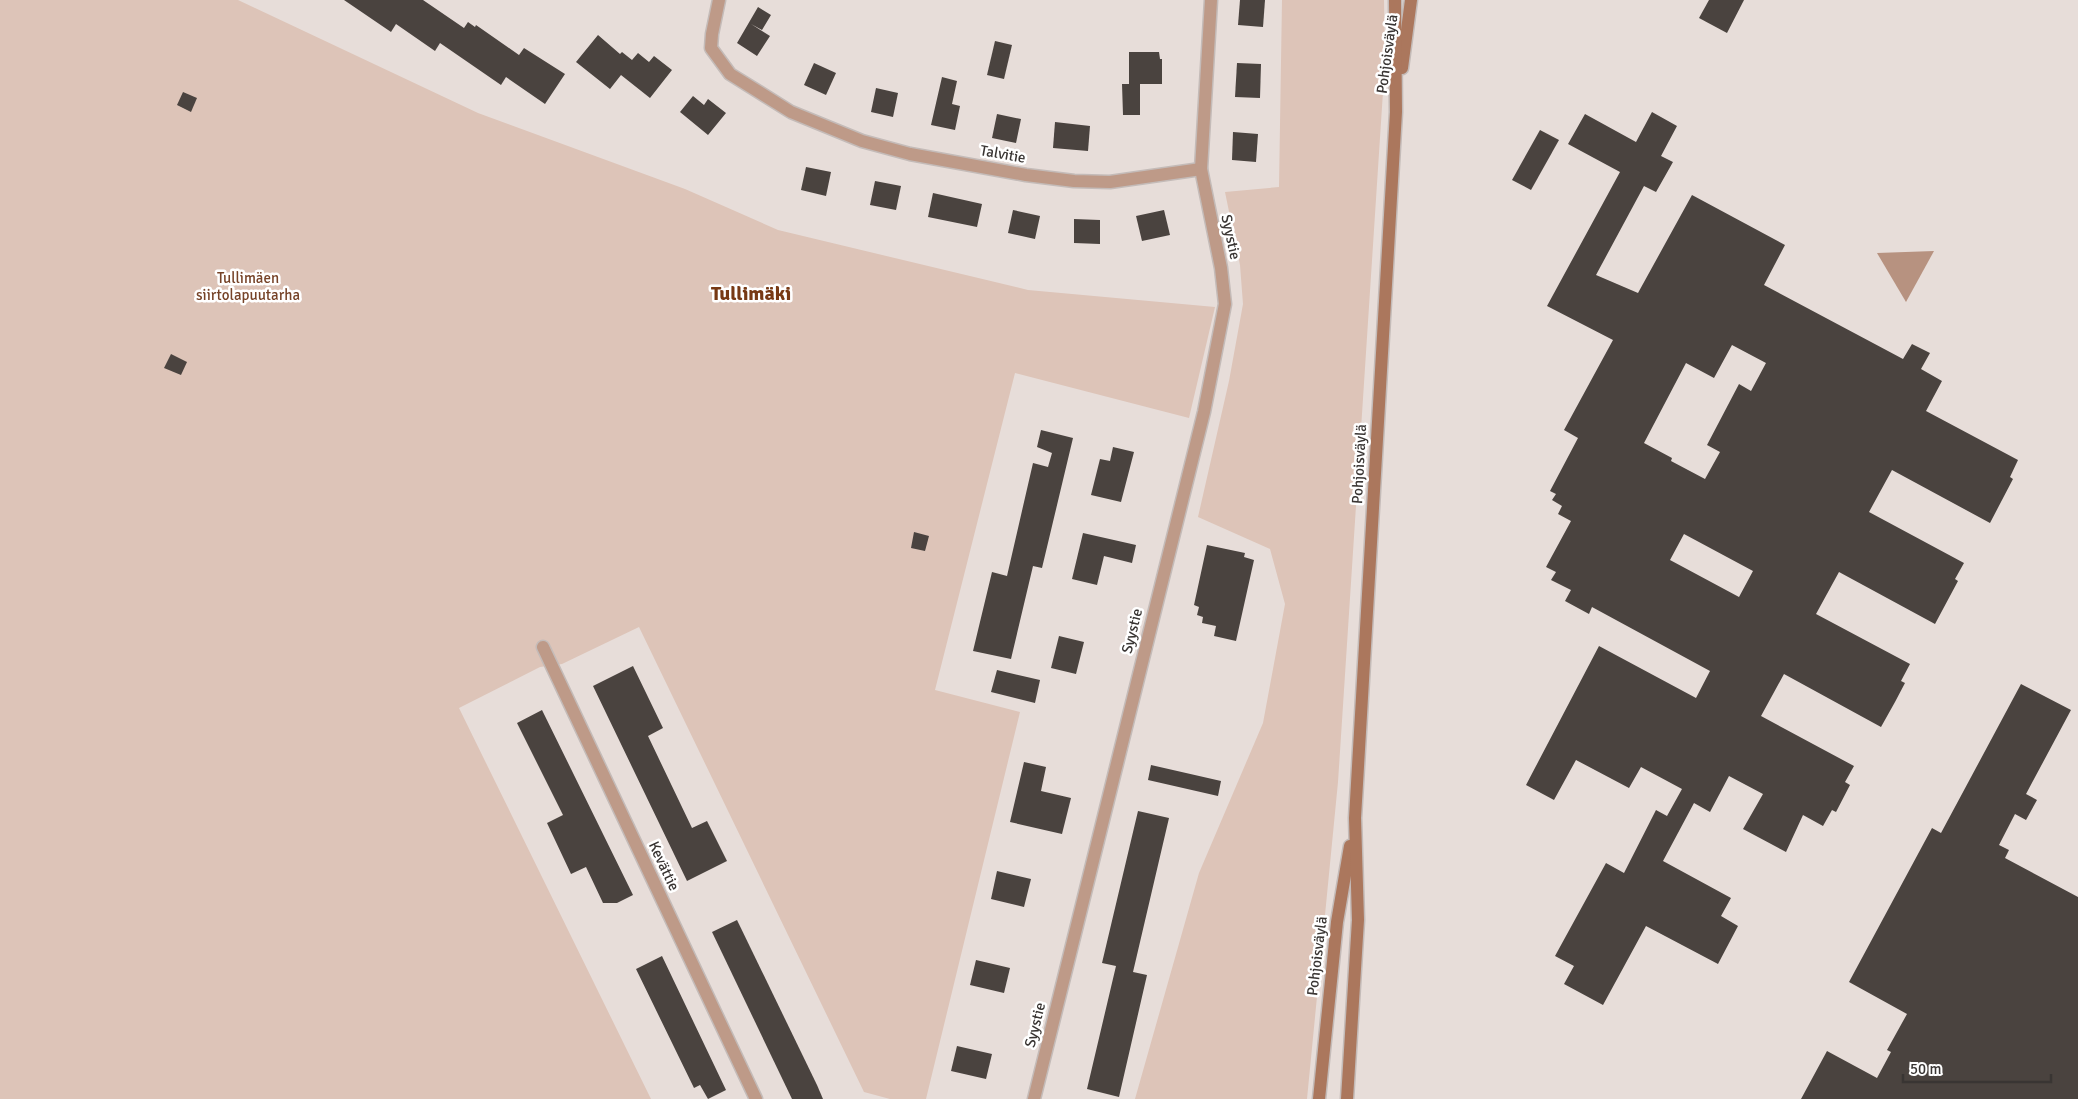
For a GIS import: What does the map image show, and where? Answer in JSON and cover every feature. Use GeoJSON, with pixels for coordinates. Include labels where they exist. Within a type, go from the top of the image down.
{"type":"FeatureCollection","features":[{"type":"Feature","properties":{"kind":"main road","name":"Pohjoisväylä"},"geometry":{"type":"LineString","coordinates":[[1347,1099],[1358,920],[1355,818],[1396,112],[1395,0]]}},
{"type":"Feature","properties":{"kind":"main road","name":"Pohjoisväylä"},"geometry":{"type":"LineString","coordinates":[[1396,112],[1411,0]]}},
{"type":"Feature","properties":{"kind":"main road","name":"Pohjoisväylä"},"geometry":{"type":"LineString","coordinates":[[1319,1099],[1337,922],[1355,818]]}},
{"type":"Feature","properties":{"kind":"street","name":"Talvitie"},"geometry":{"type":"LineString","coordinates":[[719,0],[714,18],[711,48],[730,74],[791,112],[862,141],[928,158],[1074,181],[1110,182],[1200,169]]}},
{"type":"Feature","properties":{"kind":"street"},"geometry":{"type":"LineString","coordinates":[[1200,169],[1211,0]]}},
{"type":"Feature","properties":{"kind":"street","name":"Syystie"},"geometry":{"type":"LineString","coordinates":[[1034,1099],[1204,412],[1217,352],[1225,304],[1221,268],[1200,169]]}},
{"type":"Feature","properties":{"kind":"street","name":"Kevättie"},"geometry":{"type":"LineString","coordinates":[[543,647],[756,1099]]}},
{"type":"Feature","properties":{"kind":"green space","name":"Tullimäen siirtolapuutarha"},"geometry":{"type":"Polygon","coordinates":[[[0,0],[238,0],[478,113],[685,189],[778,230],[1028,290],[1215,307],[1189,418],[1015,373],[935,690],[1020,712],[926,1099],[890,1099],[864,1092],[639,627],[562,664],[540,667],[459,708],[651,1099],[0,1099],[0,0]]]}},
{"type":"Feature","properties":{"kind":"green space"},"geometry":{"type":"Polygon","coordinates":[[[1282,0],[1384,0],[1385,61],[1338,782],[1307,1099],[1135,1099],[1199,873],[1263,723],[1285,604],[1270,549],[1198,517],[1229,381],[1243,304],[1240,265],[1225,192],[1279,187],[1282,0]]]}},
{"type":"Feature","properties":{"kind":"shaded area"},"geometry":{"type":"Polygon","coordinates":[[[1934,251],[1906,302],[1877,253],[1934,251]]]}},
{"type":"Feature","properties":{"kind":"building"},"geometry":{"type":"Polygon","coordinates":[[[344,0],[423,0],[464,28],[468,22],[475,27],[476,25],[519,55],[524,48],[565,74],[545,104],[506,77],[501,85],[440,43],[435,51],[396,24],[391,32],[344,0]]]}},
{"type":"Feature","properties":{"kind":"building"},"geometry":{"type":"Polygon","coordinates":[[[1240,0],[1265,0],[1263,27],[1238,25],[1240,0]]]}},
{"type":"Feature","properties":{"kind":"building"},"geometry":{"type":"Polygon","coordinates":[[[1709,0],[1744,0],[1727,33],[1699,18],[1709,0]]]}},
{"type":"Feature","properties":{"kind":"building"},"geometry":{"type":"Polygon","coordinates":[[[758,7],[771,15],[762,30],[751,24],[770,36],[757,56],[737,43],[758,7]]]}},
{"type":"Feature","properties":{"kind":"building"},"geometry":{"type":"Polygon","coordinates":[[[598,35],[620,54],[622,52],[632,60],[638,53],[649,62],[654,56],[672,70],[650,98],[621,75],[610,89],[576,62],[598,35]]]}},
{"type":"Feature","properties":{"kind":"building"},"geometry":{"type":"Polygon","coordinates":[[[995,41],[1012,45],[1004,79],[987,75],[995,41]]]}},
{"type":"Feature","properties":{"kind":"building"},"geometry":{"type":"Polygon","coordinates":[[[1129,52],[1159,52],[1160,59],[1162,59],[1162,84],[1140,84],[1140,115],[1123,115],[1122,84],[1129,84],[1129,52]]]}},
{"type":"Feature","properties":{"kind":"building"},"geometry":{"type":"Polygon","coordinates":[[[814,63],[836,73],[826,95],[804,85],[814,63]]]}},
{"type":"Feature","properties":{"kind":"building"},"geometry":{"type":"Polygon","coordinates":[[[1237,63],[1261,64],[1260,98],[1235,97],[1237,63]]]}},
{"type":"Feature","properties":{"kind":"building"},"geometry":{"type":"Polygon","coordinates":[[[942,77],[957,81],[952,104],[960,106],[955,130],[931,125],[942,77]]]}},
{"type":"Feature","properties":{"kind":"building"},"geometry":{"type":"Polygon","coordinates":[[[876,88],[898,93],[893,117],[871,112],[876,88]]]}},
{"type":"Feature","properties":{"kind":"building"},"geometry":{"type":"Polygon","coordinates":[[[183,92],[197,98],[191,112],[177,105],[183,92]]]}},
{"type":"Feature","properties":{"kind":"building"},"geometry":{"type":"Polygon","coordinates":[[[693,96],[704,105],[708,99],[726,113],[708,135],[680,112],[693,96]]]}},
{"type":"Feature","properties":{"kind":"building"},"geometry":{"type":"Polygon","coordinates":[[[1652,112],[1677,126],[1661,156],[1673,162],[1656,192],[1644,186],[1596,275],[1638,293],[1692,195],[1785,245],[1764,285],[1903,359],[1912,344],[1930,353],[1921,369],[1942,381],[1926,411],[2018,460],[2010,477],[2013,479],[1990,523],[1892,470],[1869,512],[1964,563],[1955,579],[1958,581],[1935,624],[1839,572],[1816,614],[1910,664],[1901,681],[1905,683],[1895,702],[1881,727],[1784,674],[1761,716],[1854,766],[1845,782],[1850,785],[1836,812],[1832,810],[1823,826],[1803,815],[1786,852],[1743,829],[1763,794],[1729,776],[1710,812],[1694,803],[1663,861],[1731,898],[1721,916],[1738,926],[1718,964],[1646,926],[1603,1005],[1564,984],[1574,966],[1555,956],[1606,863],[1624,873],[1656,810],[1667,816],[1682,789],[1641,767],[1629,788],[1576,760],[1554,800],[1526,785],[1599,646],[1696,698],[1710,671],[1592,607],[1589,614],[1565,601],[1571,590],[1551,580],[1556,572],[1546,567],[1571,521],[1558,514],[1562,506],[1552,500],[1556,494],[1550,491],[1578,438],[1564,430],[1613,340],[1547,306],[1620,172],[1568,144],[1585,114],[1636,142],[1652,112]],[[1732,345],[1714,378],[1686,363],[1644,443],[1672,458],[1671,461],[1705,479],[1720,452],[1707,445],[1739,384],[1751,391],[1766,363],[1732,345]],[[1684,534],[1670,560],[1739,597],[1753,571],[1684,534]]]}},
{"type":"Feature","properties":{"kind":"building"},"geometry":{"type":"Polygon","coordinates":[[[997,114],[1021,119],[1016,143],[992,138],[997,114]]]}},
{"type":"Feature","properties":{"kind":"building"},"geometry":{"type":"Polygon","coordinates":[[[1055,122],[1090,126],[1088,151],[1053,148],[1055,122]]]}},
{"type":"Feature","properties":{"kind":"building"},"geometry":{"type":"Polygon","coordinates":[[[1540,130],[1559,140],[1531,190],[1512,180],[1540,130]]]}},
{"type":"Feature","properties":{"kind":"building"},"geometry":{"type":"Polygon","coordinates":[[[1233,132],[1258,134],[1256,162],[1232,160],[1233,132]]]}},
{"type":"Feature","properties":{"kind":"building"},"geometry":{"type":"Polygon","coordinates":[[[806,167],[831,172],[826,196],[801,190],[806,167]]]}},
{"type":"Feature","properties":{"kind":"building"},"geometry":{"type":"Polygon","coordinates":[[[875,181],[901,186],[896,210],[870,205],[875,181]]]}},
{"type":"Feature","properties":{"kind":"building"},"geometry":{"type":"Polygon","coordinates":[[[933,193],[982,204],[977,227],[928,217],[933,193]]]}},
{"type":"Feature","properties":{"kind":"building"},"geometry":{"type":"Polygon","coordinates":[[[1013,210],[1040,216],[1035,239],[1008,233],[1013,210]]]}},
{"type":"Feature","properties":{"kind":"building"},"geometry":{"type":"Polygon","coordinates":[[[1164,210],[1170,235],[1142,241],[1136,216],[1164,210]]]}},
{"type":"Feature","properties":{"kind":"building"},"geometry":{"type":"Polygon","coordinates":[[[1074,219],[1100,220],[1100,244],[1074,243],[1074,219]]]}},
{"type":"Feature","properties":{"kind":"building"},"geometry":{"type":"Polygon","coordinates":[[[171,354],[187,362],[181,375],[164,368],[171,354]]]}},
{"type":"Feature","properties":{"kind":"building"},"geometry":{"type":"Polygon","coordinates":[[[1041,430],[1073,438],[1042,568],[1033,566],[1011,659],[973,651],[992,572],[1007,576],[1033,463],[1048,467],[1052,453],[1037,447],[1041,430]]]}},
{"type":"Feature","properties":{"kind":"building"},"geometry":{"type":"Polygon","coordinates":[[[1113,447],[1134,452],[1121,502],[1091,495],[1100,459],[1110,461],[1113,447]]]}},
{"type":"Feature","properties":{"kind":"building"},"geometry":{"type":"Polygon","coordinates":[[[914,532],[929,536],[925,551],[911,548],[914,532]]]}},
{"type":"Feature","properties":{"kind":"building"},"geometry":{"type":"Polygon","coordinates":[[[1083,533],[1136,545],[1132,563],[1104,556],[1097,585],[1072,579],[1083,533]]]}},
{"type":"Feature","properties":{"kind":"building"},"geometry":{"type":"Polygon","coordinates":[[[1207,545],[1245,553],[1244,557],[1254,560],[1236,641],[1214,636],[1216,626],[1202,623],[1203,617],[1197,615],[1199,607],[1194,605],[1207,545]]]}},
{"type":"Feature","properties":{"kind":"building"},"geometry":{"type":"Polygon","coordinates":[[[1059,636],[1084,642],[1076,674],[1051,668],[1059,636]]]}},
{"type":"Feature","properties":{"kind":"building"},"geometry":{"type":"Polygon","coordinates":[[[633,666],[663,728],[648,736],[692,828],[707,821],[727,861],[687,881],[593,686],[633,666]]]}},
{"type":"Feature","properties":{"kind":"building"},"geometry":{"type":"Polygon","coordinates":[[[997,670],[1040,680],[1035,703],[991,692],[997,670]]]}},
{"type":"Feature","properties":{"kind":"building"},"geometry":{"type":"Polygon","coordinates":[[[2021,684],[2071,710],[2026,794],[2037,800],[2026,820],[2015,814],[1999,845],[2009,850],[2005,858],[2078,897],[2078,1099],[1801,1099],[1827,1051],[1877,1078],[1891,1052],[1887,1050],[1907,1014],[1849,982],[1932,828],[1941,833],[2021,684]]]}},
{"type":"Feature","properties":{"kind":"building"},"geometry":{"type":"Polygon","coordinates":[[[542,710],[633,895],[617,903],[603,903],[586,867],[571,874],[547,823],[563,815],[517,723],[542,710]]]}},
{"type":"Feature","properties":{"kind":"building"},"geometry":{"type":"Polygon","coordinates":[[[1024,762],[1046,767],[1041,791],[1071,798],[1062,834],[1010,822],[1024,762]]]}},
{"type":"Feature","properties":{"kind":"building"},"geometry":{"type":"Polygon","coordinates":[[[1151,765],[1221,781],[1218,796],[1148,780],[1151,765]]]}},
{"type":"Feature","properties":{"kind":"building"},"geometry":{"type":"Polygon","coordinates":[[[1138,811],[1169,818],[1133,972],[1147,975],[1119,1097],[1087,1089],[1116,966],[1102,963],[1138,811]]]}},
{"type":"Feature","properties":{"kind":"building"},"geometry":{"type":"Polygon","coordinates":[[[997,871],[1031,879],[1024,907],[991,899],[997,871]]]}},
{"type":"Feature","properties":{"kind":"building"},"geometry":{"type":"Polygon","coordinates":[[[737,920],[823,1099],[792,1099],[712,932],[737,920]]]}},
{"type":"Feature","properties":{"kind":"building"},"geometry":{"type":"Polygon","coordinates":[[[662,956],[726,1090],[708,1099],[700,1085],[694,1088],[636,969],[662,956]]]}},
{"type":"Feature","properties":{"kind":"building"},"geometry":{"type":"Polygon","coordinates":[[[976,960],[1010,968],[1004,993],[970,985],[976,960]]]}},
{"type":"Feature","properties":{"kind":"building"},"geometry":{"type":"Polygon","coordinates":[[[957,1046],[992,1054],[986,1079],[951,1071],[957,1046]]]}},
{"type":"Feature","properties":{"kind":"district","name":"Tullimäki"},"geometry":{"type":"Point","coordinates":[751,293]}}]}
